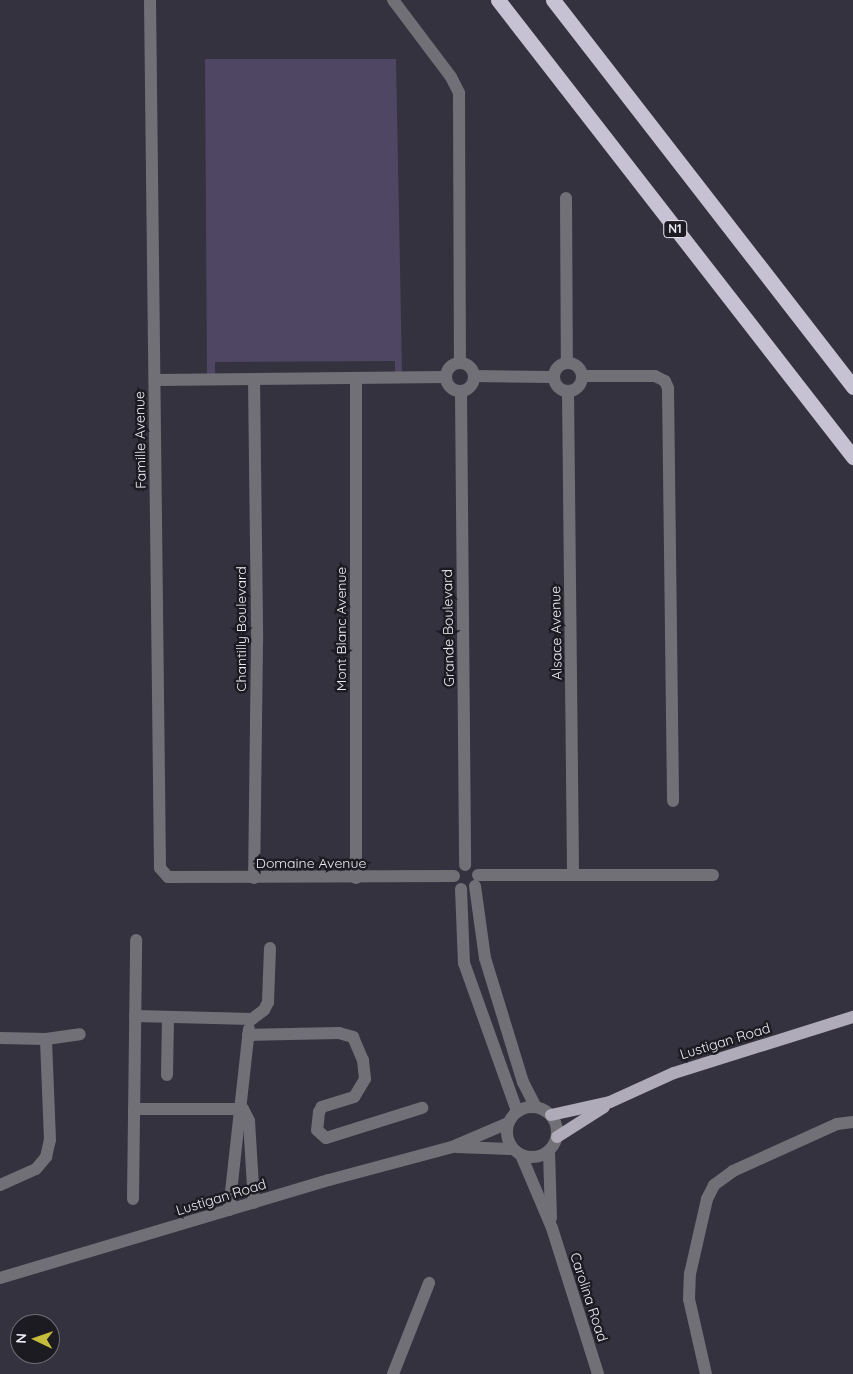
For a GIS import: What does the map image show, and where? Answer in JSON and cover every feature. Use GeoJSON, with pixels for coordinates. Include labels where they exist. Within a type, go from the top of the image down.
{"type":"FeatureCollection","features":[{"type":"Feature","properties":{"kind":"highway","name":"N1"},"geometry":{"type":"LineString","coordinates":[[498,0],[853,457]]}},
{"type":"Feature","properties":{"kind":"highway"},"geometry":{"type":"LineString","coordinates":[[552,0],[853,387]]}},
{"type":"Feature","properties":{"kind":"main road","name":"Lustigan Road"},"geometry":{"type":"LineString","coordinates":[[556,1137],[610,1102],[674,1072],[853,1017]]}},
{"type":"Feature","properties":{"kind":"main road","name":"Lustigan Road"},"geometry":{"type":"LineString","coordinates":[[551,1115],[610,1102]]}},
{"type":"Feature","properties":{"kind":"street","name":"Famille Avenue"},"geometry":{"type":"LineString","coordinates":[[150,0],[159,862],[162,874],[168,877]]}},
{"type":"Feature","properties":{"kind":"street"},"geometry":{"type":"LineString","coordinates":[[393,0],[452,77],[459,93],[460,362]]}},
{"type":"Feature","properties":{"kind":"street"},"geometry":{"type":"LineString","coordinates":[[566,198],[568,362]]}},
{"type":"Feature","properties":{"kind":"street"},"geometry":{"type":"LineString","coordinates":[[460,362],[467,364],[475,376],[468,390],[460,392],[448,385],[445,378],[447,370],[460,362]]}},
{"type":"Feature","properties":{"kind":"street"},"geometry":{"type":"LineString","coordinates":[[568,362],[575,364],[582,376],[581,384],[568,391],[561,390],[553,377],[555,370],[568,362]]}},
{"type":"Feature","properties":{"kind":"street"},"geometry":{"type":"LineString","coordinates":[[475,376],[553,377]]}},
{"type":"Feature","properties":{"kind":"street"},"geometry":{"type":"LineString","coordinates":[[582,376],[655,376],[665,381],[668,388],[674,801]]}},
{"type":"Feature","properties":{"kind":"street"},"geometry":{"type":"LineString","coordinates":[[154,380],[445,378]]}},
{"type":"Feature","properties":{"kind":"street","name":"Chantilly Boulevard"},"geometry":{"type":"LineString","coordinates":[[254,380],[257,641],[254,878]]}},
{"type":"Feature","properties":{"kind":"street","name":"Mont Blanc Avenue"},"geometry":{"type":"LineString","coordinates":[[356,380],[356,878]]}},
{"type":"Feature","properties":{"kind":"street","name":"Alsace Avenue"},"geometry":{"type":"LineString","coordinates":[[568,391],[573,874]]}},
{"type":"Feature","properties":{"kind":"street","name":"Grande Boulevard"},"geometry":{"type":"LineString","coordinates":[[460,392],[465,865]]}},
{"type":"Feature","properties":{"kind":"street"},"geometry":{"type":"LineString","coordinates":[[517,1111],[474,998],[463,958],[461,889],[454,876],[458,867],[465,865],[476,869],[484,953],[523,1082],[535,1106],[551,1115],[556,1137],[549,1151],[535,1157],[516,1152],[507,1137],[508,1124],[517,1111],[535,1106]]}},
{"type":"Feature","properties":{"kind":"street"},"geometry":{"type":"LineString","coordinates":[[461,889],[477,881],[573,874],[713,875]]}},
{"type":"Feature","properties":{"kind":"street","name":"Domaine Avenue"},"geometry":{"type":"LineString","coordinates":[[168,877],[356,878],[454,876]]}},
{"type":"Feature","properties":{"kind":"street"},"geometry":{"type":"LineString","coordinates":[[133,1198],[136,940]]}},
{"type":"Feature","properties":{"kind":"street"},"geometry":{"type":"LineString","coordinates":[[135,1016],[252,1019],[264,1010],[268,1002],[270,948]]}},
{"type":"Feature","properties":{"kind":"street"},"geometry":{"type":"LineString","coordinates":[[463,958],[484,953]]}},
{"type":"Feature","properties":{"kind":"street"},"geometry":{"type":"LineString","coordinates":[[474,998],[495,992]]}},
{"type":"Feature","properties":{"kind":"street"},"geometry":{"type":"LineString","coordinates":[[166,1075],[168,1018]]}},
{"type":"Feature","properties":{"kind":"street"},"geometry":{"type":"LineString","coordinates":[[229,1210],[243,1108],[248,1035],[252,1019]]}},
{"type":"Feature","properties":{"kind":"street"},"geometry":{"type":"LineString","coordinates":[[248,1035],[339,1032],[353,1037],[363,1060],[365,1079],[354,1097],[322,1108],[319,1112],[317,1130],[326,1138],[422,1108]]}},
{"type":"Feature","properties":{"kind":"street"},"geometry":{"type":"LineString","coordinates":[[0,1038],[46,1039],[80,1034]]}},
{"type":"Feature","properties":{"kind":"street"},"geometry":{"type":"LineString","coordinates":[[0,1185],[36,1169],[46,1157],[50,1140],[46,1039]]}},
{"type":"Feature","properties":{"kind":"street"},"geometry":{"type":"LineString","coordinates":[[134,1109],[243,1108]]}},
{"type":"Feature","properties":{"kind":"street"},"geometry":{"type":"LineString","coordinates":[[243,1108],[249,1122],[254,1203]]}},
{"type":"Feature","properties":{"kind":"street"},"geometry":{"type":"LineString","coordinates":[[706,1374],[689,1299],[690,1274],[704,1208],[714,1185],[733,1171],[836,1124],[853,1122]]}},
{"type":"Feature","properties":{"kind":"street","name":"Lustigan Road"},"geometry":{"type":"LineString","coordinates":[[0,1278],[229,1210],[452,1147],[508,1124]]}},
{"type":"Feature","properties":{"kind":"street","name":"Lustigan Road"},"geometry":{"type":"LineString","coordinates":[[452,1147],[516,1152]]}},
{"type":"Feature","properties":{"kind":"street","name":"Carolina Road"},"geometry":{"type":"LineString","coordinates":[[549,1151],[552,1228]]}},
{"type":"Feature","properties":{"kind":"street","name":"Carolina Road"},"geometry":{"type":"LineString","coordinates":[[516,1152],[552,1228],[598,1374]]}},
{"type":"Feature","properties":{"kind":"street"},"geometry":{"type":"LineString","coordinates":[[393,1374],[429,1283]]}},
{"type":"Feature","properties":{"kind":"shaded area"},"geometry":{"type":"Polygon","coordinates":[[[205,59],[396,59],[402,373],[395,373],[395,361],[215,362],[215,375],[207,375],[205,59]]]}}]}
